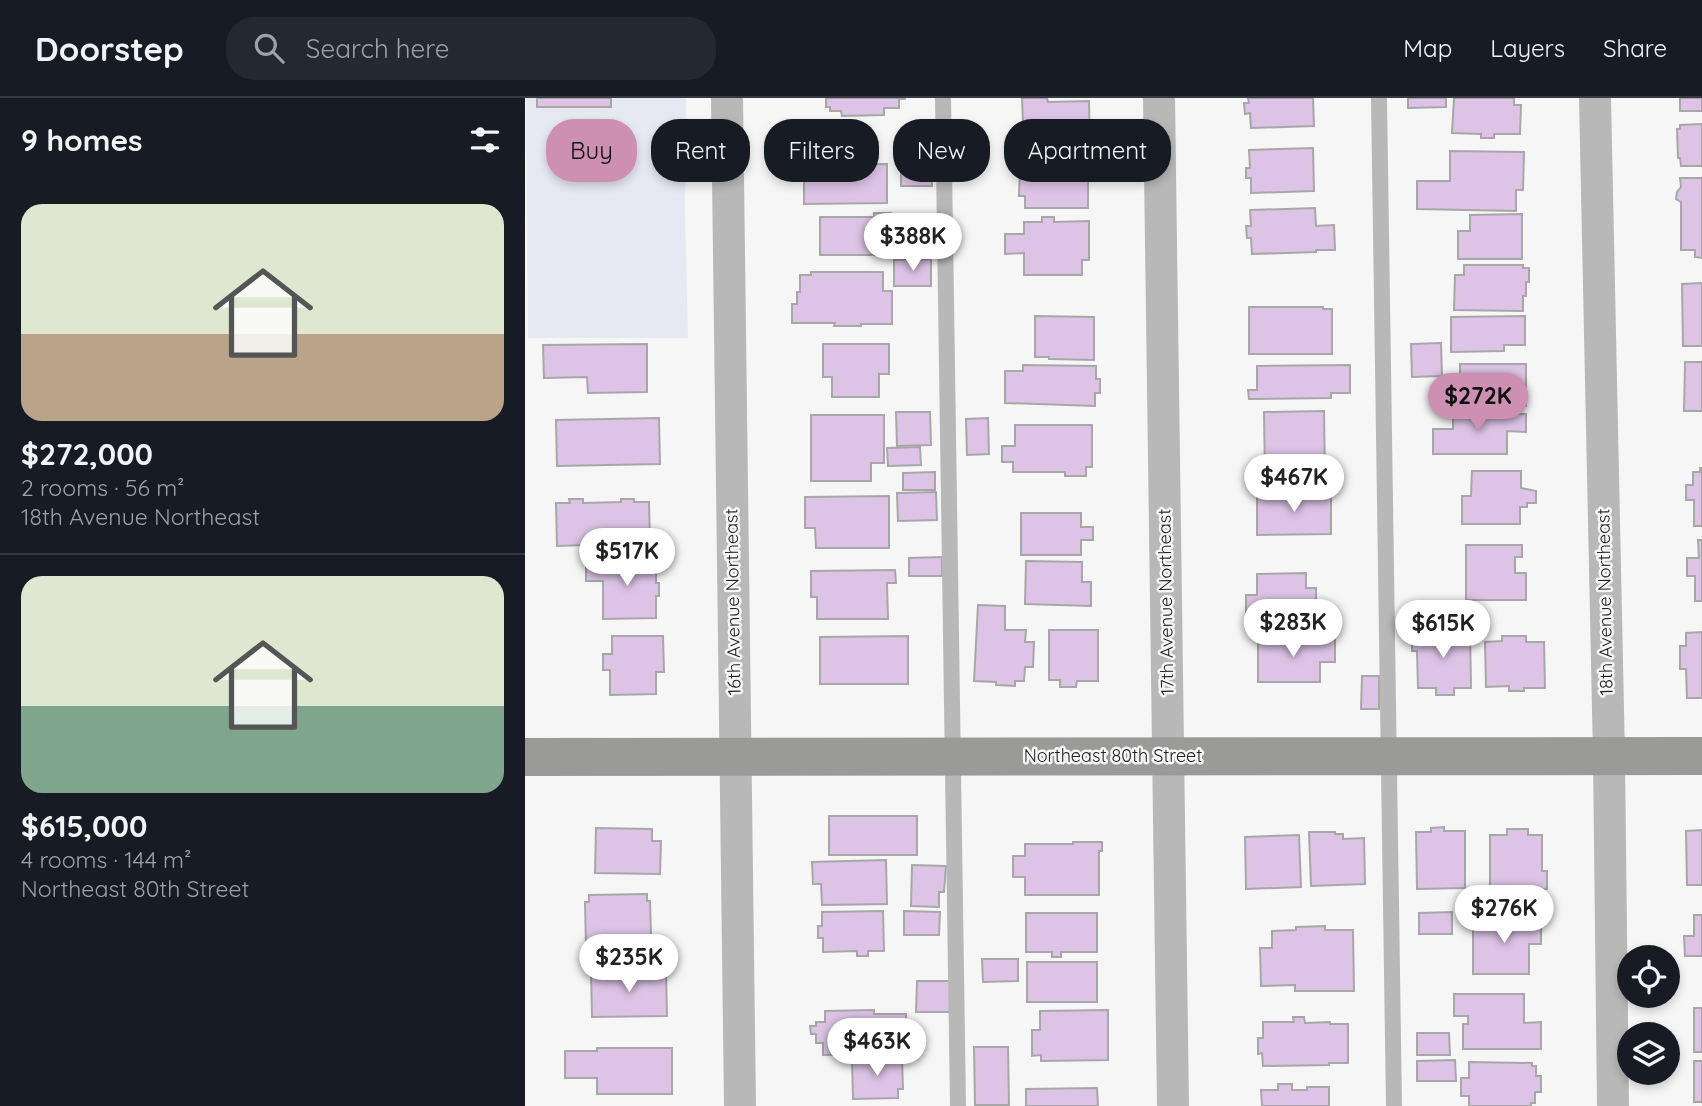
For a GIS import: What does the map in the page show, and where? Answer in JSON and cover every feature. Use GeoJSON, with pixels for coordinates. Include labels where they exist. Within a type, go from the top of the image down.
{"type":"FeatureCollection","features":[{"type":"Feature","properties":{"kind":"street","name":"16th Avenue Northeast"},"geometry":{"type":"LineString","coordinates":[[727,98],[740,1106]]}},
{"type":"Feature","properties":{"kind":"street","name":"17th Avenue Northeast"},"geometry":{"type":"LineString","coordinates":[[1159,98],[1173,1106]]}},
{"type":"Feature","properties":{"kind":"street","name":"18th Avenue Northeast"},"geometry":{"type":"LineString","coordinates":[[1595,98],[1609,756],[1613,1106]]}},
{"type":"Feature","properties":{"kind":"street","name":"Northeast 80th Street"},"geometry":{"type":"LineString","coordinates":[[525,757],[1702,756]]}},
{"type":"Feature","properties":{"kind":"lane"},"geometry":{"type":"LineString","coordinates":[[943,98],[958,1106]]}},
{"type":"Feature","properties":{"kind":"lane"},"geometry":{"type":"LineString","coordinates":[[1379,98],[1394,1106]]}},
{"type":"Feature","properties":{"kind":"shaded area"},"geometry":{"type":"Polygon","coordinates":[[[526,98],[686,98],[686,119],[651,119],[651,182],[685,182],[688,338],[528,338],[526,98]]]}},
{"type":"Feature","properties":{"kind":"building"},"geometry":{"type":"Polygon","coordinates":[[[537,98],[611,98],[611,107],[537,107],[537,98]]]}},
{"type":"Feature","properties":{"kind":"building"},"geometry":{"type":"Polygon","coordinates":[[[826,98],[905,99],[899,99],[899,108],[884,108],[884,115],[842,116],[841,111],[830,111],[830,107],[826,107],[826,98]]]}},
{"type":"Feature","properties":{"kind":"building"},"geometry":{"type":"Polygon","coordinates":[[[1022,98],[1047,98],[1048,102],[1089,101],[1089,119],[1023,119],[1022,98]]]}},
{"type":"Feature","properties":{"kind":"building"},"geometry":{"type":"Polygon","coordinates":[[[1248,98],[1313,98],[1314,126],[1251,128],[1250,113],[1245,114],[1244,103],[1249,103],[1248,98]]]}},
{"type":"Feature","properties":{"kind":"building"},"geometry":{"type":"Polygon","coordinates":[[[1408,98],[1446,98],[1446,107],[1408,108],[1408,98]]]}},
{"type":"Feature","properties":{"kind":"building"},"geometry":{"type":"Polygon","coordinates":[[[1454,98],[1514,98],[1514,105],[1521,105],[1520,134],[1494,134],[1494,138],[1481,138],[1481,134],[1452,133],[1454,98]]]}},
{"type":"Feature","properties":{"kind":"building"},"geometry":{"type":"Polygon","coordinates":[[[1680,98],[1702,98],[1702,111],[1680,111],[1680,98]]]}},
{"type":"Feature","properties":{"kind":"building"},"geometry":{"type":"Polygon","coordinates":[[[1702,124],[1702,166],[1681,166],[1678,158],[1677,129],[1680,129],[1680,125],[1702,124]]]}},
{"type":"Feature","properties":{"kind":"building"},"geometry":{"type":"Polygon","coordinates":[[[1313,148],[1314,191],[1251,193],[1251,178],[1246,178],[1246,168],[1250,168],[1249,150],[1313,148]]]}},
{"type":"Feature","properties":{"kind":"building"},"geometry":{"type":"Polygon","coordinates":[[[1450,151],[1524,152],[1523,190],[1516,190],[1516,211],[1417,209],[1417,181],[1450,181],[1450,151]]]}},
{"type":"Feature","properties":{"kind":"building"},"geometry":{"type":"Polygon","coordinates":[[[879,164],[887,164],[887,203],[804,204],[804,182],[879,182],[879,164]]]}},
{"type":"Feature","properties":{"kind":"building"},"geometry":{"type":"Polygon","coordinates":[[[1680,178],[1702,178],[1702,258],[1695,257],[1695,250],[1681,250],[1681,202],[1676,199],[1681,187],[1680,178]]]}},
{"type":"Feature","properties":{"kind":"building"},"geometry":{"type":"Polygon","coordinates":[[[901,182],[932,182],[932,186],[901,186],[901,182]]]}},
{"type":"Feature","properties":{"kind":"building"},"geometry":{"type":"Polygon","coordinates":[[[1020,182],[1088,182],[1088,208],[1025,208],[1025,196],[1019,196],[1020,182]]]}},
{"type":"Feature","properties":{"kind":"building"},"geometry":{"type":"Polygon","coordinates":[[[1315,208],[1316,226],[1334,225],[1335,250],[1252,254],[1251,238],[1247,238],[1246,226],[1251,226],[1250,210],[1315,208]]]}},
{"type":"Feature","properties":{"kind":"building"},"geometry":{"type":"Polygon","coordinates":[[[874,213],[891,213],[891,219],[900,219],[900,238],[891,238],[891,255],[820,255],[820,217],[874,217],[874,213]]]}},
{"type":"Feature","properties":{"kind":"building"},"geometry":{"type":"Polygon","coordinates":[[[1522,214],[1522,259],[1458,259],[1458,231],[1470,231],[1470,215],[1522,214]]]}},
{"type":"Feature","properties":{"kind":"building"},"geometry":{"type":"Polygon","coordinates":[[[1042,217],[1054,217],[1054,222],[1089,221],[1089,260],[1082,260],[1082,275],[1024,275],[1024,253],[1005,254],[1005,234],[1024,234],[1024,222],[1042,222],[1042,217]]]}},
{"type":"Feature","properties":{"kind":"building"},"geometry":{"type":"Polygon","coordinates":[[[931,259],[931,286],[894,286],[894,260],[931,259]]]}},
{"type":"Feature","properties":{"kind":"building"},"geometry":{"type":"Polygon","coordinates":[[[1464,265],[1523,265],[1523,268],[1529,268],[1523,311],[1454,310],[1455,275],[1464,275],[1464,265]]]}},
{"type":"Feature","properties":{"kind":"building"},"geometry":{"type":"Polygon","coordinates":[[[811,272],[883,272],[883,291],[892,291],[892,324],[834,326],[835,323],[792,323],[792,304],[797,304],[800,275],[811,275],[811,272]]]}},
{"type":"Feature","properties":{"kind":"building"},"geometry":{"type":"Polygon","coordinates":[[[1702,283],[1702,346],[1683,346],[1682,284],[1702,283]]]}},
{"type":"Feature","properties":{"kind":"building"},"geometry":{"type":"Polygon","coordinates":[[[1249,307],[1332,309],[1332,354],[1249,354],[1249,307]]]}},
{"type":"Feature","properties":{"kind":"building"},"geometry":{"type":"Polygon","coordinates":[[[1035,316],[1094,317],[1094,360],[1035,357],[1035,316]]]}},
{"type":"Feature","properties":{"kind":"building"},"geometry":{"type":"Polygon","coordinates":[[[1525,316],[1525,345],[1504,345],[1504,351],[1451,352],[1451,317],[1525,316]]]}},
{"type":"Feature","properties":{"kind":"building"},"geometry":{"type":"Polygon","coordinates":[[[1441,343],[1442,376],[1412,377],[1411,344],[1441,343]]]}},
{"type":"Feature","properties":{"kind":"building"},"geometry":{"type":"Polygon","coordinates":[[[647,344],[647,392],[588,393],[587,377],[544,378],[543,345],[647,344]]]}},
{"type":"Feature","properties":{"kind":"building"},"geometry":{"type":"Polygon","coordinates":[[[823,344],[889,344],[889,374],[879,374],[879,397],[832,397],[832,377],[823,377],[823,344]]]}},
{"type":"Feature","properties":{"kind":"building"},"geometry":{"type":"Polygon","coordinates":[[[1685,362],[1702,362],[1702,411],[1684,411],[1685,362]]]}},
{"type":"Feature","properties":{"kind":"building"},"geometry":{"type":"Polygon","coordinates":[[[1460,364],[1526,364],[1526,406],[1460,406],[1460,364]]]}},
{"type":"Feature","properties":{"kind":"building"},"geometry":{"type":"Polygon","coordinates":[[[1023,365],[1096,366],[1100,393],[1095,393],[1095,406],[1005,403],[1005,371],[1023,371],[1023,365]]]}},
{"type":"Feature","properties":{"kind":"building"},"geometry":{"type":"Polygon","coordinates":[[[1350,365],[1350,393],[1331,393],[1331,398],[1249,399],[1248,390],[1257,390],[1257,366],[1350,365]]]}},
{"type":"Feature","properties":{"kind":"building"},"geometry":{"type":"Polygon","coordinates":[[[1324,411],[1325,478],[1265,478],[1264,412],[1324,411]]]}},
{"type":"Feature","properties":{"kind":"building"},"geometry":{"type":"Polygon","coordinates":[[[1453,411],[1526,414],[1526,432],[1507,431],[1507,454],[1433,454],[1433,429],[1453,429],[1453,411]]]}},
{"type":"Feature","properties":{"kind":"building"},"geometry":{"type":"Polygon","coordinates":[[[896,412],[930,412],[931,445],[897,446],[896,412]]]}},
{"type":"Feature","properties":{"kind":"building"},"geometry":{"type":"Polygon","coordinates":[[[811,415],[884,415],[884,463],[871,463],[871,481],[811,481],[811,415]]]}},
{"type":"Feature","properties":{"kind":"building"},"geometry":{"type":"Polygon","coordinates":[[[659,418],[660,464],[557,466],[556,420],[659,418]]]}},
{"type":"Feature","properties":{"kind":"building"},"geometry":{"type":"Polygon","coordinates":[[[988,418],[989,454],[967,455],[966,419],[988,418]]]}},
{"type":"Feature","properties":{"kind":"building"},"geometry":{"type":"Polygon","coordinates":[[[1015,425],[1092,425],[1092,467],[1086,467],[1086,476],[1065,476],[1065,472],[1013,472],[1013,462],[1002,462],[1002,446],[1015,446],[1015,425]]]}},
{"type":"Feature","properties":{"kind":"building"},"geometry":{"type":"Polygon","coordinates":[[[920,447],[921,465],[888,466],[887,448],[920,447]]]}},
{"type":"Feature","properties":{"kind":"building"},"geometry":{"type":"Polygon","coordinates":[[[1700,468],[1702,526],[1694,526],[1694,500],[1686,500],[1686,485],[1693,485],[1693,472],[1700,472],[1700,468]]]}},
{"type":"Feature","properties":{"kind":"building"},"geometry":{"type":"Polygon","coordinates":[[[1472,471],[1521,471],[1521,488],[1536,491],[1536,503],[1527,503],[1527,507],[1520,507],[1520,524],[1462,524],[1462,496],[1471,496],[1472,471]]]}},
{"type":"Feature","properties":{"kind":"building"},"geometry":{"type":"Polygon","coordinates":[[[935,472],[935,490],[903,490],[903,473],[935,472]]]}},
{"type":"Feature","properties":{"kind":"building"},"geometry":{"type":"Polygon","coordinates":[[[936,492],[937,520],[898,521],[897,493],[936,492]]]}},
{"type":"Feature","properties":{"kind":"building"},"geometry":{"type":"Polygon","coordinates":[[[1257,493],[1331,493],[1331,534],[1257,535],[1257,493]]]}},
{"type":"Feature","properties":{"kind":"building"},"geometry":{"type":"Polygon","coordinates":[[[889,496],[889,548],[816,548],[815,528],[805,528],[805,497],[889,496]]]}},
{"type":"Feature","properties":{"kind":"building"},"geometry":{"type":"Polygon","coordinates":[[[569,499],[583,499],[583,503],[621,502],[621,499],[649,502],[650,543],[557,546],[556,503],[570,503],[569,499]]]}},
{"type":"Feature","properties":{"kind":"building"},"geometry":{"type":"Polygon","coordinates":[[[1021,513],[1081,513],[1081,527],[1093,527],[1093,540],[1081,540],[1081,555],[1021,555],[1021,513]]]}},
{"type":"Feature","properties":{"kind":"building"},"geometry":{"type":"Polygon","coordinates":[[[1698,540],[1702,540],[1702,601],[1695,601],[1695,576],[1687,576],[1687,558],[1699,558],[1698,540]]]}},
{"type":"Feature","properties":{"kind":"building"},"geometry":{"type":"Polygon","coordinates":[[[1466,545],[1522,545],[1522,557],[1515,557],[1515,573],[1526,573],[1526,600],[1466,600],[1466,545]]]}},
{"type":"Feature","properties":{"kind":"building"},"geometry":{"type":"Polygon","coordinates":[[[942,557],[942,576],[909,576],[909,558],[942,557]]]}},
{"type":"Feature","properties":{"kind":"building"},"geometry":{"type":"Polygon","coordinates":[[[656,561],[659,596],[656,596],[656,618],[603,619],[603,581],[586,581],[586,563],[656,561]]]}},
{"type":"Feature","properties":{"kind":"building"},"geometry":{"type":"Polygon","coordinates":[[[1026,561],[1082,562],[1082,582],[1091,582],[1091,606],[1025,604],[1026,561]]]}},
{"type":"Feature","properties":{"kind":"building"},"geometry":{"type":"Polygon","coordinates":[[[895,570],[896,583],[887,583],[888,619],[817,619],[817,597],[811,597],[811,571],[895,570]]]}},
{"type":"Feature","properties":{"kind":"building"},"geometry":{"type":"Polygon","coordinates":[[[1306,573],[1306,588],[1316,588],[1316,617],[1255,618],[1255,613],[1246,613],[1246,595],[1257,595],[1257,574],[1306,573]]]}},
{"type":"Feature","properties":{"kind":"building"},"geometry":{"type":"Polygon","coordinates":[[[978,605],[1005,606],[1005,630],[1026,630],[1025,642],[1034,642],[1033,667],[1025,667],[1024,681],[1015,681],[1015,686],[974,681],[978,605]]]}},
{"type":"Feature","properties":{"kind":"building"},"geometry":{"type":"Polygon","coordinates":[[[1049,630],[1098,630],[1098,681],[1077,681],[1076,687],[1060,687],[1060,680],[1049,680],[1049,630]]]}},
{"type":"Feature","properties":{"kind":"building"},"geometry":{"type":"Polygon","coordinates":[[[1418,630],[1470,630],[1471,688],[1454,688],[1454,695],[1436,695],[1436,688],[1418,688],[1417,651],[1412,651],[1412,637],[1418,637],[1418,630]]]}},
{"type":"Feature","properties":{"kind":"building"},"geometry":{"type":"Polygon","coordinates":[[[1702,632],[1702,698],[1687,698],[1686,669],[1680,669],[1680,646],[1686,646],[1686,633],[1702,632]]]}},
{"type":"Feature","properties":{"kind":"building"},"geometry":{"type":"Polygon","coordinates":[[[612,636],[663,636],[664,672],[656,672],[656,694],[610,695],[610,670],[603,670],[603,654],[612,654],[612,636]]]}},
{"type":"Feature","properties":{"kind":"building"},"geometry":{"type":"Polygon","coordinates":[[[908,636],[908,684],[820,684],[820,637],[908,636]]]}},
{"type":"Feature","properties":{"kind":"building"},"geometry":{"type":"Polygon","coordinates":[[[1502,636],[1526,636],[1526,642],[1544,642],[1545,688],[1509,691],[1509,686],[1486,687],[1485,642],[1502,641],[1502,636]]]}},
{"type":"Feature","properties":{"kind":"building"},"geometry":{"type":"Polygon","coordinates":[[[1258,639],[1335,639],[1335,662],[1320,662],[1320,682],[1258,682],[1258,639]]]}},
{"type":"Feature","properties":{"kind":"building"},"geometry":{"type":"Polygon","coordinates":[[[1362,676],[1379,676],[1379,709],[1361,709],[1362,676]]]}},
{"type":"Feature","properties":{"kind":"building"},"geometry":{"type":"Polygon","coordinates":[[[829,816],[917,816],[917,855],[829,855],[829,816]]]}},
{"type":"Feature","properties":{"kind":"building"},"geometry":{"type":"Polygon","coordinates":[[[1444,827],[1444,831],[1465,831],[1465,888],[1417,889],[1416,832],[1431,832],[1431,828],[1444,827]]]}},
{"type":"Feature","properties":{"kind":"building"},"geometry":{"type":"Polygon","coordinates":[[[596,828],[652,829],[652,841],[661,841],[660,874],[595,873],[596,828]]]}},
{"type":"Feature","properties":{"kind":"building"},"geometry":{"type":"Polygon","coordinates":[[[1507,829],[1528,829],[1528,835],[1542,835],[1542,871],[1547,871],[1547,889],[1490,889],[1490,835],[1507,835],[1507,829]]]}},
{"type":"Feature","properties":{"kind":"building"},"geometry":{"type":"Polygon","coordinates":[[[1702,830],[1702,885],[1687,885],[1686,831],[1702,830]]]}},
{"type":"Feature","properties":{"kind":"building"},"geometry":{"type":"Polygon","coordinates":[[[1309,832],[1335,832],[1343,834],[1343,839],[1364,838],[1365,884],[1311,886],[1309,832]]]}},
{"type":"Feature","properties":{"kind":"building"},"geometry":{"type":"Polygon","coordinates":[[[1299,835],[1301,887],[1246,889],[1245,837],[1299,835]]]}},
{"type":"Feature","properties":{"kind":"building"},"geometry":{"type":"Polygon","coordinates":[[[1102,842],[1102,851],[1099,851],[1099,895],[1025,895],[1025,877],[1013,877],[1013,856],[1025,856],[1025,844],[1102,842]]]}},
{"type":"Feature","properties":{"kind":"building"},"geometry":{"type":"Polygon","coordinates":[[[886,860],[887,904],[822,905],[821,884],[813,884],[812,862],[886,860]]]}},
{"type":"Feature","properties":{"kind":"building"},"geometry":{"type":"Polygon","coordinates":[[[912,865],[946,866],[944,892],[939,892],[939,907],[911,906],[912,865]]]}},
{"type":"Feature","properties":{"kind":"building"},"geometry":{"type":"Polygon","coordinates":[[[647,894],[647,901],[650,901],[651,935],[642,935],[642,947],[586,948],[585,902],[589,902],[589,895],[647,894]]]}},
{"type":"Feature","properties":{"kind":"building"},"geometry":{"type":"Polygon","coordinates":[[[883,911],[884,951],[868,951],[868,956],[857,956],[857,951],[823,952],[823,938],[818,938],[818,926],[822,926],[822,912],[883,911]]]}},
{"type":"Feature","properties":{"kind":"building"},"geometry":{"type":"Polygon","coordinates":[[[904,911],[940,912],[939,935],[904,935],[904,911]]]}},
{"type":"Feature","properties":{"kind":"building"},"geometry":{"type":"Polygon","coordinates":[[[1452,912],[1452,934],[1419,934],[1419,913],[1452,912]]]}},
{"type":"Feature","properties":{"kind":"building"},"geometry":{"type":"Polygon","coordinates":[[[1026,913],[1097,913],[1097,952],[1061,952],[1061,957],[1052,957],[1052,952],[1026,952],[1026,913]]]}},
{"type":"Feature","properties":{"kind":"building"},"geometry":{"type":"Polygon","coordinates":[[[1694,915],[1702,915],[1702,956],[1685,956],[1684,936],[1694,936],[1694,915]]]}},
{"type":"Feature","properties":{"kind":"building"},"geometry":{"type":"Polygon","coordinates":[[[1473,918],[1541,918],[1541,944],[1529,944],[1529,974],[1473,974],[1473,918]]]}},
{"type":"Feature","properties":{"kind":"building"},"geometry":{"type":"Polygon","coordinates":[[[1325,926],[1325,930],[1353,930],[1354,991],[1295,991],[1295,985],[1261,986],[1260,948],[1272,948],[1272,931],[1325,926]]]}},
{"type":"Feature","properties":{"kind":"building"},"geometry":{"type":"Polygon","coordinates":[[[982,959],[1018,959],[1018,981],[983,982],[982,959]]]}},
{"type":"Feature","properties":{"kind":"building"},"geometry":{"type":"Polygon","coordinates":[[[1027,962],[1097,962],[1097,1002],[1027,1002],[1027,962]]]}},
{"type":"Feature","properties":{"kind":"building"},"geometry":{"type":"Polygon","coordinates":[[[591,971],[666,971],[667,1016],[592,1017],[591,971]]]}},
{"type":"Feature","properties":{"kind":"building"},"geometry":{"type":"Polygon","coordinates":[[[917,981],[952,981],[952,1012],[916,1012],[917,981]]]}},
{"type":"Feature","properties":{"kind":"building"},"geometry":{"type":"Polygon","coordinates":[[[1454,994],[1524,994],[1524,1023],[1541,1022],[1541,1049],[1463,1049],[1463,1024],[1468,1024],[1468,1016],[1454,1016],[1454,994]]]}},
{"type":"Feature","properties":{"kind":"building"},"geometry":{"type":"Polygon","coordinates":[[[1694,1008],[1702,1008],[1702,1052],[1694,1052],[1694,1008]]]}},
{"type":"Feature","properties":{"kind":"building"},"geometry":{"type":"Polygon","coordinates":[[[874,1010],[874,1014],[906,1014],[907,1050],[879,1051],[879,1054],[823,1055],[823,1043],[816,1043],[816,1034],[811,1034],[810,1026],[816,1026],[816,1022],[825,1022],[825,1011],[874,1010]]]}},
{"type":"Feature","properties":{"kind":"building"},"geometry":{"type":"Polygon","coordinates":[[[1108,1010],[1108,1060],[1041,1061],[1041,1055],[1032,1056],[1032,1030],[1040,1030],[1040,1011],[1108,1010]]]}},
{"type":"Feature","properties":{"kind":"building"},"geometry":{"type":"Polygon","coordinates":[[[1293,1017],[1304,1017],[1305,1023],[1348,1024],[1348,1063],[1263,1066],[1262,1053],[1258,1054],[1258,1038],[1263,1038],[1263,1022],[1294,1022],[1293,1017]]]}},
{"type":"Feature","properties":{"kind":"building"},"geometry":{"type":"Polygon","coordinates":[[[1417,1033],[1449,1033],[1450,1055],[1417,1055],[1417,1033]]]}},
{"type":"Feature","properties":{"kind":"building"},"geometry":{"type":"Polygon","coordinates":[[[974,1047],[1008,1047],[1009,1105],[975,1105],[974,1047]]]}},
{"type":"Feature","properties":{"kind":"building"},"geometry":{"type":"Polygon","coordinates":[[[597,1048],[672,1048],[672,1094],[597,1094],[597,1078],[565,1078],[565,1051],[597,1051],[597,1048]]]}},
{"type":"Feature","properties":{"kind":"building"},"geometry":{"type":"Polygon","coordinates":[[[902,1058],[903,1089],[898,1089],[898,1098],[853,1099],[852,1059],[902,1058]]]}},
{"type":"Feature","properties":{"kind":"building"},"geometry":{"type":"Polygon","coordinates":[[[1455,1060],[1456,1081],[1417,1081],[1417,1061],[1455,1060]]]}},
{"type":"Feature","properties":{"kind":"building"},"geometry":{"type":"Polygon","coordinates":[[[1694,1061],[1702,1061],[1702,1102],[1694,1102],[1694,1061]]]}},
{"type":"Feature","properties":{"kind":"building"},"geometry":{"type":"Polygon","coordinates":[[[1469,1062],[1532,1063],[1532,1066],[1536,1066],[1536,1076],[1541,1076],[1541,1092],[1535,1092],[1535,1103],[1531,1103],[1531,1106],[1469,1106],[1469,1096],[1461,1096],[1461,1078],[1469,1078],[1469,1062]]]}},
{"type":"Feature","properties":{"kind":"building"},"geometry":{"type":"Polygon","coordinates":[[[1278,1084],[1292,1084],[1292,1090],[1329,1087],[1329,1106],[1262,1106],[1261,1090],[1278,1090],[1278,1084]]]}},
{"type":"Feature","properties":{"kind":"building"},"geometry":{"type":"Polygon","coordinates":[[[1097,1088],[1098,1106],[1026,1106],[1026,1089],[1097,1088]]]}}]}
